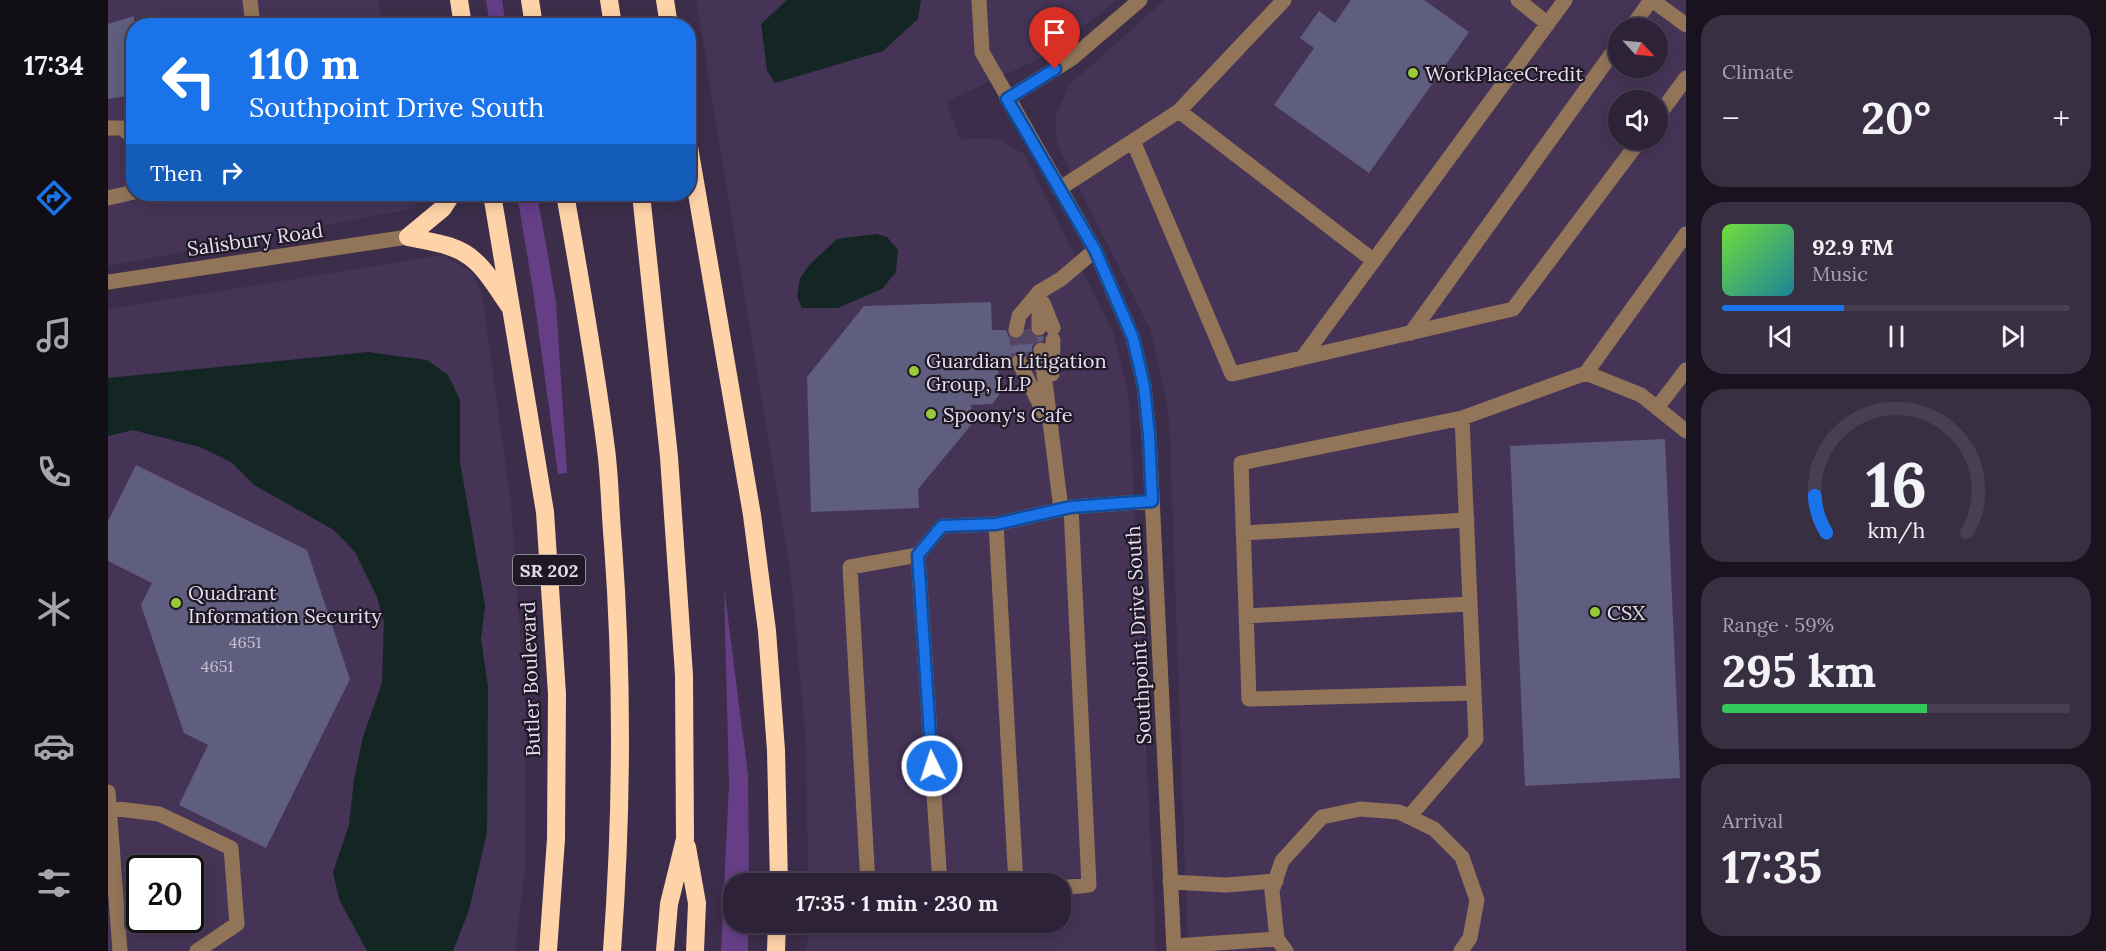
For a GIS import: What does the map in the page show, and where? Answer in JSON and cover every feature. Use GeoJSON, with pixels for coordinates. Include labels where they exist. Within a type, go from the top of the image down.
{"type":"FeatureCollection","features":[{"type":"Feature","properties":{"kind":"highway"},"geometry":{"type":"LineString","coordinates":[[459,0],[462,18]]}},
{"type":"Feature","properties":{"kind":"highway"},"geometry":{"type":"LineString","coordinates":[[530,0],[533,18]]}},
{"type":"Feature","properties":{"kind":"highway"},"geometry":{"type":"LineString","coordinates":[[609,0],[612,18]]}},
{"type":"Feature","properties":{"kind":"highway"},"geometry":{"type":"LineString","coordinates":[[621,0],[621,18]]}},
{"type":"Feature","properties":{"kind":"highway"},"geometry":{"type":"LineString","coordinates":[[665,0],[668,18]]}},
{"type":"Feature","properties":{"kind":"highway"},"geometry":{"type":"LineString","coordinates":[[696,188],[752,515],[767,631],[776,750],[778,873]]}},
{"type":"Feature","properties":{"kind":"highway"},"geometry":{"type":"LineString","coordinates":[[408,237],[443,208],[448,201]]}},
{"type":"Feature","properties":{"kind":"highway","name":"Butler Boulevard"},"geometry":{"type":"LineString","coordinates":[[493,201],[545,512],[556,694],[556,838],[548,951]]}},
{"type":"Feature","properties":{"kind":"highway"},"geometry":{"type":"LineString","coordinates":[[566,201],[606,450],[616,589],[621,734],[618,872],[612,951]]}},
{"type":"Feature","properties":{"kind":"highway"},"geometry":{"type":"LineString","coordinates":[[642,201],[669,457],[683,652],[685,839],[697,903],[696,951]]}},
{"type":"Feature","properties":{"kind":"highway"},"geometry":{"type":"LineString","coordinates":[[408,237],[440,243],[465,253],[477,262],[512,309]]}},
{"type":"Feature","properties":{"kind":"highway"},"geometry":{"type":"LineString","coordinates":[[665,951],[669,904],[685,839]]}},
{"type":"Feature","properties":{"kind":"highway"},"geometry":{"type":"LineString","coordinates":[[776,951],[777,933]]}},
{"type":"Feature","properties":{"kind":"street"},"geometry":{"type":"LineString","coordinates":[[250,0],[252,18]]}},
{"type":"Feature","properties":{"kind":"street","name":"Southpoint Drive South"},"geometry":{"type":"LineString","coordinates":[[979,0],[982,52],[1095,250],[1133,338],[1144,386],[1149,434],[1174,949]]}},
{"type":"Feature","properties":{"kind":"street"},"geometry":{"type":"LineString","coordinates":[[1007,99],[1071,59],[1140,0]]}},
{"type":"Feature","properties":{"kind":"street"},"geometry":{"type":"LineString","coordinates":[[1059,189],[1179,111],[1284,0]]}},
{"type":"Feature","properties":{"kind":"street"},"geometry":{"type":"LineString","coordinates":[[1518,0],[1548,24]]}},
{"type":"Feature","properties":{"kind":"street"},"geometry":{"type":"LineString","coordinates":[[1303,357],[1565,0]]}},
{"type":"Feature","properties":{"kind":"street"},"geometry":{"type":"LineString","coordinates":[[1638,18],[1652,0],[1686,25]]}},
{"type":"Feature","properties":{"kind":"street"},"geometry":{"type":"LineString","coordinates":[[1411,333],[1608,59]]}},
{"type":"Feature","properties":{"kind":"street"},"geometry":{"type":"LineString","coordinates":[[1668,102],[1686,78]]}},
{"type":"Feature","properties":{"kind":"street"},"geometry":{"type":"LineString","coordinates":[[1179,111],[1374,261]]}},
{"type":"Feature","properties":{"kind":"street"},"geometry":{"type":"LineString","coordinates":[[108,128],[122,128],[126,131]]}},
{"type":"Feature","properties":{"kind":"street"},"geometry":{"type":"LineString","coordinates":[[1133,141],[1232,374],[1513,309],[1632,150]]}},
{"type":"Feature","properties":{"kind":"street"},"geometry":{"type":"LineString","coordinates":[[108,198],[126,194]]}},
{"type":"Feature","properties":{"kind":"street"},"geometry":{"type":"LineString","coordinates":[[1473,693],[1249,699],[1241,463],[1462,418],[1586,372],[1686,234]]}},
{"type":"Feature","properties":{"kind":"street","name":"Salisbury Road"},"geometry":{"type":"LineString","coordinates":[[108,282],[408,237]]}},
{"type":"Feature","properties":{"kind":"street"},"geometry":{"type":"LineString","coordinates":[[1050,425],[1035,341],[1020,316],[1039,292],[1061,279],[1095,250]]}},
{"type":"Feature","properties":{"kind":"street"},"geometry":{"type":"LineString","coordinates":[[1039,292],[1035,341],[1066,508],[1089,885],[1071,887]]}},
{"type":"Feature","properties":{"kind":"street"},"geometry":{"type":"LineString","coordinates":[[1657,408],[1686,370]]}},
{"type":"Feature","properties":{"kind":"street"},"geometry":{"type":"LineString","coordinates":[[1586,372],[1641,395],[1686,431]]}},
{"type":"Feature","properties":{"kind":"street"},"geometry":{"type":"LineString","coordinates":[[1409,817],[1476,739],[1462,418]]}},
{"type":"Feature","properties":{"kind":"street"},"geometry":{"type":"LineString","coordinates":[[867,873],[850,567],[918,555],[942,526],[996,524],[1066,508],[1152,501]]}},
{"type":"Feature","properties":{"kind":"street"},"geometry":{"type":"LineString","coordinates":[[1243,533],[1467,520]]}},
{"type":"Feature","properties":{"kind":"street"},"geometry":{"type":"LineString","coordinates":[[996,524],[1015,873]]}},
{"type":"Feature","properties":{"kind":"street"},"geometry":{"type":"LineString","coordinates":[[918,555],[939,873]]}},
{"type":"Feature","properties":{"kind":"street"},"geometry":{"type":"LineString","coordinates":[[1246,616],[1470,604]]}},
{"type":"Feature","properties":{"kind":"street"},"geometry":{"type":"LineString","coordinates":[[108,792],[113,913],[120,951]]}},
{"type":"Feature","properties":{"kind":"street"},"geometry":{"type":"LineString","coordinates":[[110,808],[159,814],[231,848],[237,924],[197,951]]}},
{"type":"Feature","properties":{"kind":"street"},"geometry":{"type":"LineString","coordinates":[[1174,949],[1281,945],[1272,891],[1282,861],[1322,818],[1360,809],[1399,812],[1434,829],[1462,857],[1477,900],[1470,938],[1461,951]]}},
{"type":"Feature","properties":{"kind":"street"},"geometry":{"type":"LineString","coordinates":[[1170,882],[1226,885],[1276,881]]}},
{"type":"Feature","properties":{"kind":"shaded area"},"geometry":{"type":"Polygon","coordinates":[[[108,0],[378,0],[382,18],[126,18],[126,201],[414,201],[416,208],[108,266],[108,0]]]}},
{"type":"Feature","properties":{"kind":"shaded area"},"geometry":{"type":"Polygon","coordinates":[[[486,0],[502,0],[505,18],[489,18],[486,0]]]}},
{"type":"Feature","properties":{"kind":"shaded area"},"geometry":{"type":"Polygon","coordinates":[[[696,0],[1117,0],[1049,54],[946,102],[961,140],[974,138],[1000,140],[1024,154],[1114,334],[1129,397],[1156,951],[807,951],[808,933],[1071,933],[1071,873],[808,873],[806,743],[791,577],[696,0]]]}},
{"type":"Feature","properties":{"kind":"shaded area"},"geometry":{"type":"Polygon","coordinates":[[[787,0],[921,0],[918,19],[883,51],[775,83],[767,71],[761,24],[787,0]]]}},
{"type":"Feature","properties":{"kind":"shaded area"},"geometry":{"type":"Polygon","coordinates":[[[1165,0],[1686,0],[1686,951],[1188,951],[1169,414],[1151,331],[1058,146],[1055,118],[1069,85],[1165,0]]]}},
{"type":"Feature","properties":{"kind":"shaded area"},"geometry":{"type":"Polygon","coordinates":[[[518,201],[538,201],[556,302],[567,473],[558,474],[533,290],[518,201]]]}},
{"type":"Feature","properties":{"kind":"shaded area"},"geometry":{"type":"Polygon","coordinates":[[[876,234],[887,237],[898,250],[896,272],[882,289],[838,308],[802,308],[797,297],[800,278],[810,264],[837,239],[876,234]]]}},
{"type":"Feature","properties":{"kind":"shaded area"},"geometry":{"type":"Polygon","coordinates":[[[443,255],[472,272],[482,293],[511,504],[525,707],[525,869],[515,951],[453,951],[469,910],[487,832],[488,687],[481,639],[485,606],[460,462],[460,400],[108,378],[108,309],[443,255]]]}},
{"type":"Feature","properties":{"kind":"shaded area"},"geometry":{"type":"Polygon","coordinates":[[[368,352],[427,360],[448,375],[460,400],[460,462],[485,606],[481,639],[488,687],[487,832],[469,910],[453,951],[367,951],[339,899],[333,872],[349,825],[354,780],[363,737],[382,683],[384,622],[377,597],[355,552],[334,530],[254,485],[231,462],[200,447],[133,430],[108,436],[108,378],[368,352]]]}},
{"type":"Feature","properties":{"kind":"shaded area"},"geometry":{"type":"Polygon","coordinates":[[[133,430],[200,447],[231,462],[254,485],[334,530],[355,552],[377,597],[384,622],[382,683],[363,737],[354,780],[349,825],[333,872],[339,899],[367,951],[108,951],[108,436],[133,430]]]}},
{"type":"Feature","properties":{"kind":"shaded area"},"geometry":{"type":"Polygon","coordinates":[[[724,587],[748,775],[749,873],[725,873],[729,785],[724,587]]]}},
{"type":"Feature","properties":{"kind":"shaded area"},"geometry":{"type":"Polygon","coordinates":[[[723,910],[723,933],[748,933],[748,951],[721,951],[723,910]]]}},
{"type":"Feature","properties":{"kind":"building"},"geometry":{"type":"Polygon","coordinates":[[[1351,0],[1424,0],[1469,32],[1369,173],[1274,105],[1314,48],[1300,38],[1319,11],[1335,23],[1351,0]]]}},
{"type":"Feature","properties":{"kind":"building"},"geometry":{"type":"Polygon","coordinates":[[[126,18],[126,96],[108,99],[108,24],[126,18]]]}},
{"type":"Feature","properties":{"kind":"building"},"geometry":{"type":"Polygon","coordinates":[[[991,302],[992,330],[1006,330],[1009,337],[1015,340],[1023,337],[1026,329],[1029,329],[1035,337],[1044,336],[1043,341],[1036,342],[1032,346],[1032,361],[1019,352],[1011,356],[1009,362],[998,362],[999,395],[992,404],[971,405],[972,424],[918,489],[919,508],[811,512],[807,377],[864,306],[991,302]]]}},
{"type":"Feature","properties":{"kind":"building","name":"CSX"},"geometry":{"type":"Polygon","coordinates":[[[1665,439],[1680,778],[1525,786],[1510,446],[1665,439]]]}},
{"type":"Feature","properties":{"kind":"building"},"geometry":{"type":"Polygon","coordinates":[[[136,465],[307,550],[350,679],[266,848],[179,805],[208,745],[184,733],[141,605],[152,583],[108,561],[108,521],[136,465]]]}},
{"type":"Feature","properties":{"kind":"tunnel"},"geometry":{"type":"LineString","coordinates":[[1029,329],[1032,361]]}},
{"type":"Feature","properties":{"kind":"tunnel"},"geometry":{"type":"LineString","coordinates":[[1016,330],[1019,362]]}},
{"type":"Feature","properties":{"kind":"place","name":"WorkPlaceCredit"},"geometry":{"type":"Point","coordinates":[1413,73]}},
{"type":"Feature","properties":{"kind":"place","name":"Guardian Litigation Group, LLP"},"geometry":{"type":"Point","coordinates":[914,371]}},
{"type":"Feature","properties":{"kind":"place","name":"Spoony's Cafe"},"geometry":{"type":"Point","coordinates":[931,414]}},
{"type":"Feature","properties":{"kind":"place","name":"Quadrant Information Security"},"geometry":{"type":"Point","coordinates":[176,603]}},
{"type":"Feature","properties":{"kind":"place","name":"CSX"},"geometry":{"type":"Point","coordinates":[1595,612]}},
{"type":"Feature","properties":{"kind":"route"},"geometry":{"type":"LineString","coordinates":[[932,766],[918,555],[942,526],[996,524],[1071,507],[1152,501],[1144,386],[1133,338],[1095,250],[1007,99],[1055,69]]}}]}
